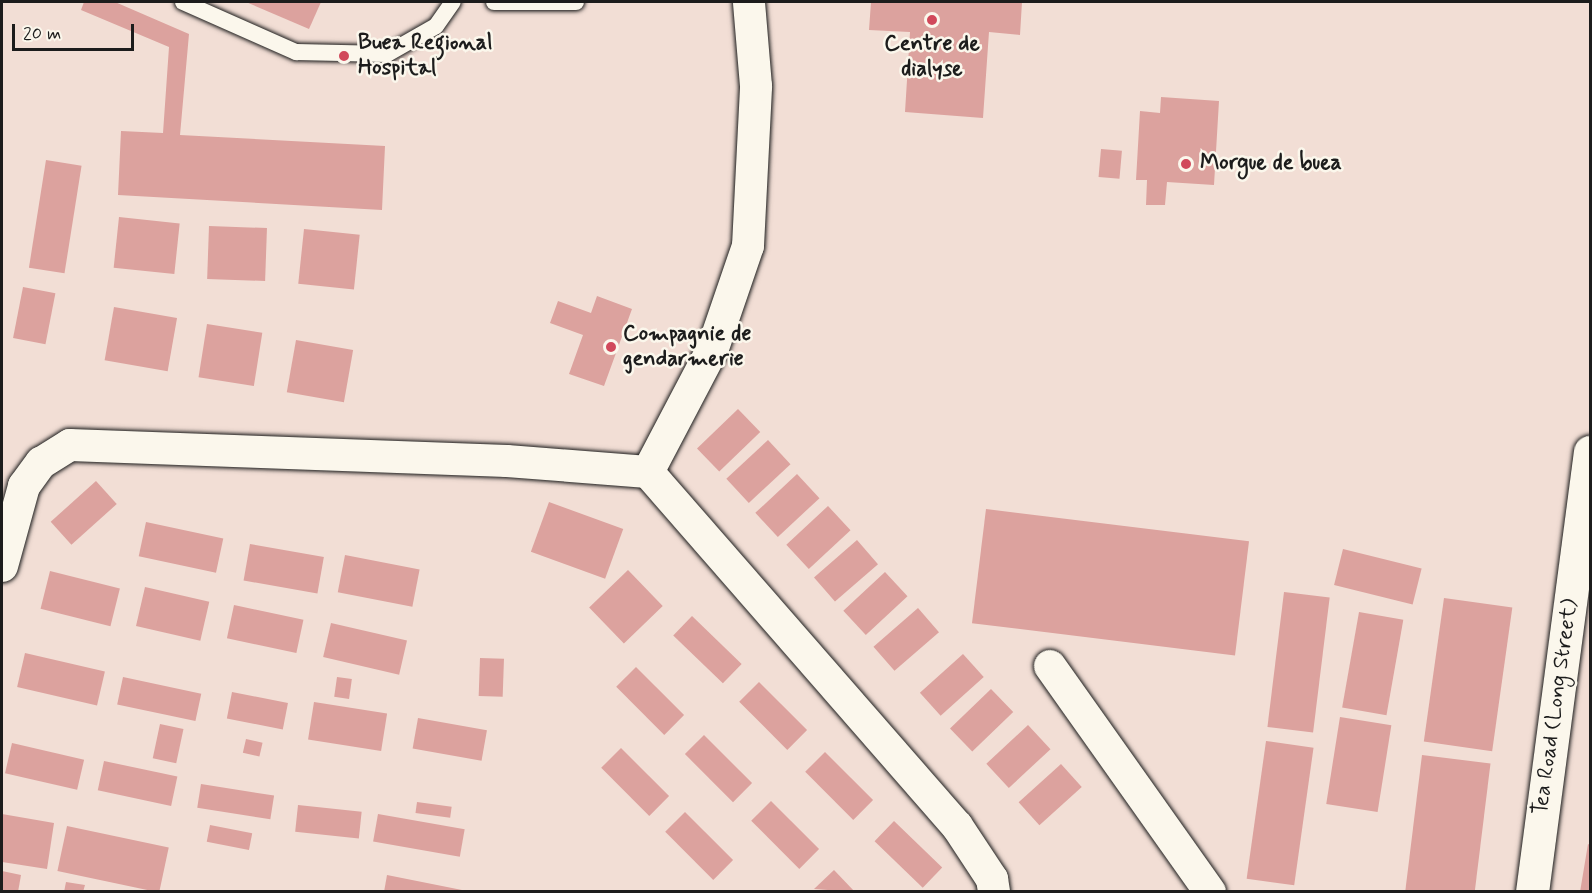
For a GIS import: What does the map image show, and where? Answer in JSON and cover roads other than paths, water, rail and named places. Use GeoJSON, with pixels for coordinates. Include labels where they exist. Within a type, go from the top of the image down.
{"type":"FeatureCollection","features":[{"type":"Feature","properties":{"kind":"main road","name":"Tea Road (Long Street)"},"geometry":{"type":"LineString","coordinates":[[1532,891],[1590,452]]}},
{"type":"Feature","properties":{"kind":"street"},"geometry":{"type":"LineString","coordinates":[[648,472],[714,348],[748,246],[756,86],[749,2]]}},
{"type":"Feature","properties":{"kind":"street"},"geometry":{"type":"LineString","coordinates":[[2,566],[24,486],[42,463],[70,445],[507,461],[648,472],[957,826],[992,879],[994,891]]}},
{"type":"Feature","properties":{"kind":"street"},"geometry":{"type":"LineString","coordinates":[[1050,666],[1210,891]]}},
{"type":"Feature","properties":{"kind":"lane"},"geometry":{"type":"LineString","coordinates":[[183,2],[296,52],[387,54],[436,26],[453,2]]}},
{"type":"Feature","properties":{"kind":"lane"},"geometry":{"type":"LineString","coordinates":[[494,2],[576,2]]}},
{"type":"Feature","properties":{"kind":"place","name":"Centre de dialyse"},"geometry":{"type":"Point","coordinates":[932,20]}},
{"type":"Feature","properties":{"kind":"place","name":"Buea Regional Hospital"},"geometry":{"type":"Point","coordinates":[344,56]}},
{"type":"Feature","properties":{"kind":"place","name":"Morgue de buea"},"geometry":{"type":"Point","coordinates":[1186,164]}},
{"type":"Feature","properties":{"kind":"place","name":"Compagnie de gendarmerie"},"geometry":{"type":"Point","coordinates":[611,347]}}]}
